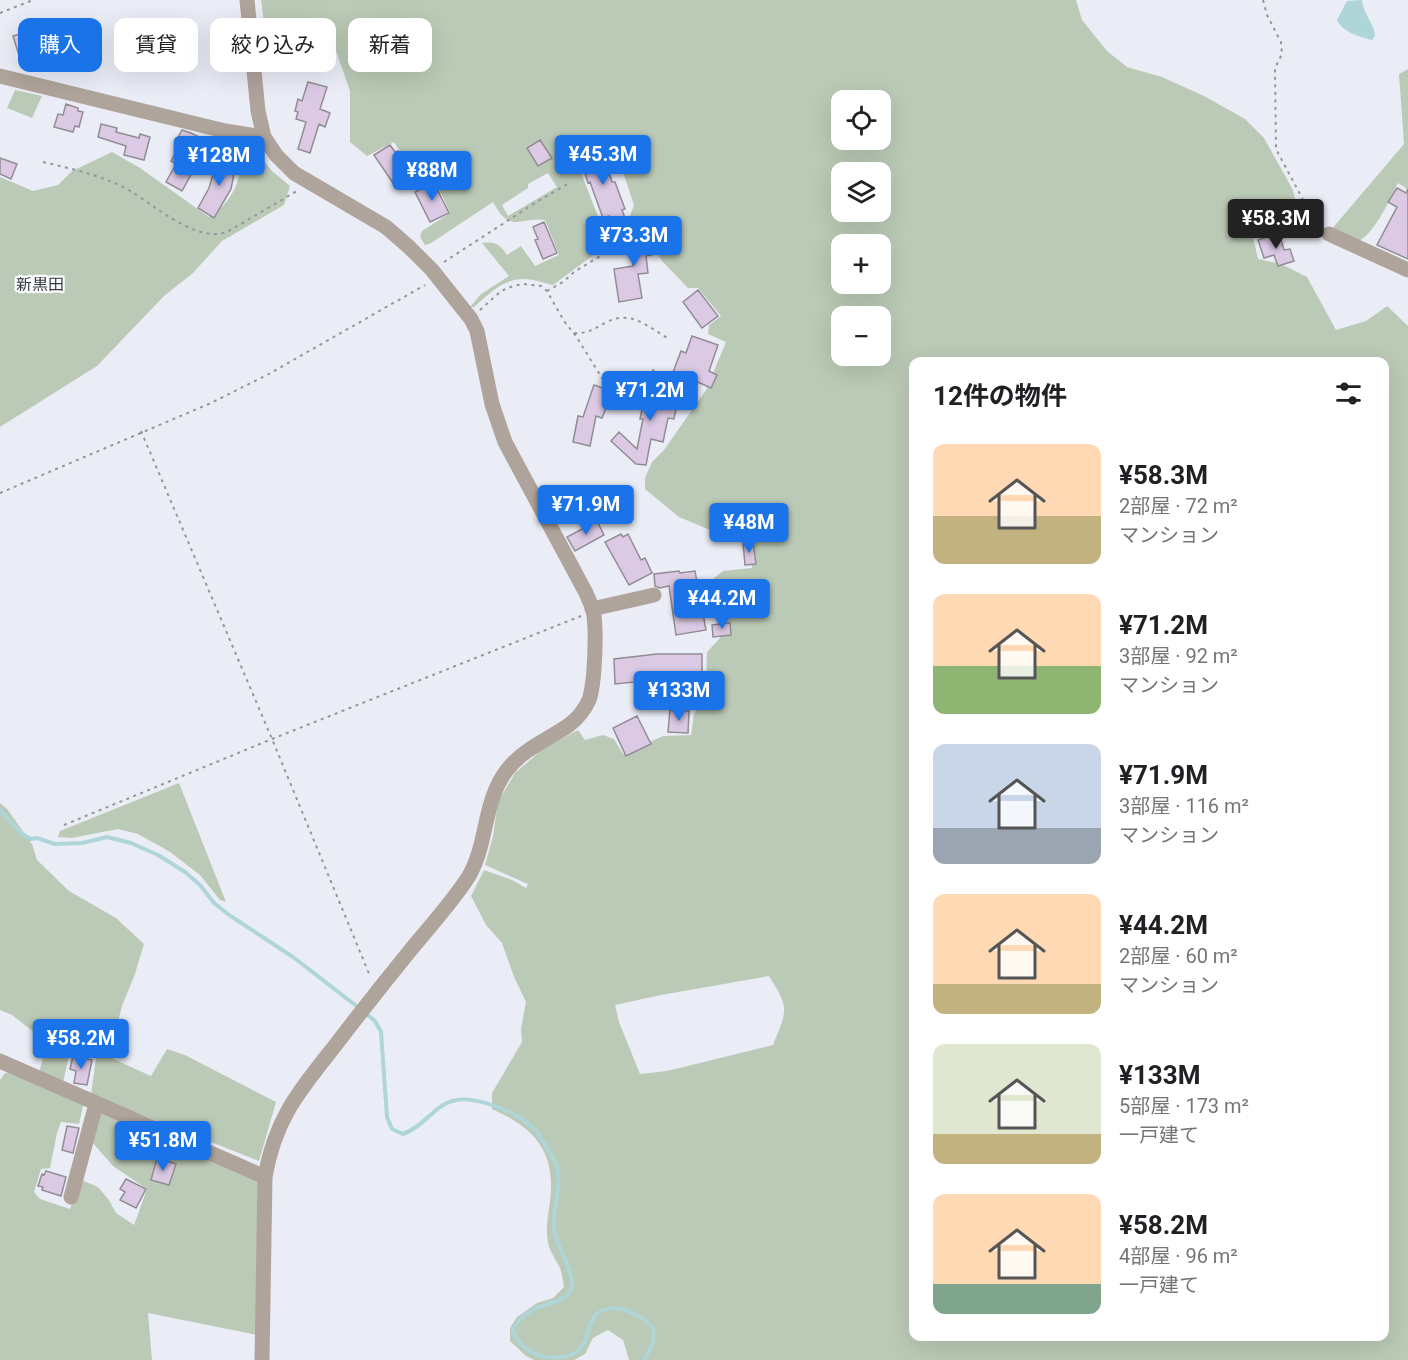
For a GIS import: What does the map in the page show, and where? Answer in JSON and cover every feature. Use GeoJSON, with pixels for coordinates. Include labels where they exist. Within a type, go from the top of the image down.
{"type":"FeatureCollection","features":[{"type":"Feature","properties":{"kind":"street"},"geometry":{"type":"LineString","coordinates":[[247,0],[258,111],[264,137],[276,155],[294,173],[386,227],[435,274],[471,319],[477,331],[498,424],[512,457],[586,593],[593,610],[596,636],[589,699],[572,723],[525,752],[508,769],[493,796],[478,855],[459,891],[376,991],[294,1098],[282,1119],[268,1160],[265,1177],[262,1360]]}},
{"type":"Feature","properties":{"kind":"street"},"geometry":{"type":"LineString","coordinates":[[0,76],[225,131],[264,137]]}},
{"type":"Feature","properties":{"kind":"street"},"geometry":{"type":"LineString","coordinates":[[1329,234],[1408,270]]}},
{"type":"Feature","properties":{"kind":"street"},"geometry":{"type":"LineString","coordinates":[[593,610],[654,596]]}},
{"type":"Feature","properties":{"kind":"street"},"geometry":{"type":"LineString","coordinates":[[0,1061],[265,1177]]}},
{"type":"Feature","properties":{"kind":"street"},"geometry":{"type":"LineString","coordinates":[[71,1197],[96,1104]]}},
{"type":"Feature","properties":{"kind":"path"},"geometry":{"type":"LineString","coordinates":[[0,13],[33,0]]}},
{"type":"Feature","properties":{"kind":"path"},"geometry":{"type":"LineString","coordinates":[[1263,0],[1267,15],[1281,42],[1282,54],[1275,68],[1276,149],[1314,223],[1329,234]]}},
{"type":"Feature","properties":{"kind":"path"},"geometry":{"type":"LineString","coordinates":[[43,162],[91,174],[120,185],[176,221],[209,235],[218,236],[311,185]]}},
{"type":"Feature","properties":{"kind":"path"},"geometry":{"type":"LineString","coordinates":[[0,493],[211,403],[267,375],[435,274],[538,201],[572,182]]}},
{"type":"Feature","properties":{"kind":"path"},"geometry":{"type":"LineString","coordinates":[[547,291],[602,255]]}},
{"type":"Feature","properties":{"kind":"path"},"geometry":{"type":"LineString","coordinates":[[471,319],[501,291],[513,286],[532,284],[541,286],[547,291],[602,378],[633,400]]}},
{"type":"Feature","properties":{"kind":"path"},"geometry":{"type":"LineString","coordinates":[[574,333],[592,331],[616,317],[625,317],[637,320],[669,339]]}},
{"type":"Feature","properties":{"kind":"path"},"geometry":{"type":"LineString","coordinates":[[141,431],[376,991]]}},
{"type":"Feature","properties":{"kind":"path"},"geometry":{"type":"LineString","coordinates":[[64,825],[593,610]]}},
{"type":"Feature","properties":{"kind":"shaded area"},"geometry":{"type":"Polygon","coordinates":[[[261,0],[1076,0],[1082,20],[1107,51],[1127,67],[1162,77],[1204,96],[1245,119],[1264,138],[1293,190],[1297,209],[1272,221],[1253,237],[1258,259],[1281,264],[1307,277],[1336,330],[1366,321],[1387,306],[1408,326],[1408,1360],[629,1360],[623,1340],[608,1330],[593,1338],[585,1354],[574,1360],[534,1360],[526,1356],[510,1341],[510,1328],[517,1317],[537,1303],[553,1298],[564,1287],[560,1268],[548,1243],[551,1183],[546,1156],[534,1136],[525,1128],[492,1109],[492,1093],[522,1042],[521,1029],[526,1002],[502,943],[486,925],[471,896],[484,870],[512,880],[526,888],[528,884],[485,865],[493,836],[498,802],[515,773],[543,749],[578,730],[585,740],[603,735],[614,739],[623,754],[663,736],[691,735],[694,714],[704,700],[707,652],[720,638],[714,578],[723,571],[752,568],[750,540],[710,530],[679,517],[645,489],[645,478],[652,462],[664,450],[706,390],[726,342],[708,334],[709,325],[721,316],[698,288],[688,288],[662,261],[643,227],[627,229],[620,238],[611,242],[553,285],[524,279],[516,280],[503,284],[474,307],[470,307],[481,294],[509,276],[482,243],[497,244],[507,255],[521,246],[535,266],[559,255],[545,220],[510,221],[499,212],[493,202],[425,245],[420,237],[422,231],[450,213],[439,188],[418,179],[394,142],[367,156],[350,142],[350,91],[336,51],[336,18],[263,18],[261,0]],[[601,144],[577,152],[583,178],[601,224],[606,226],[630,216],[634,205],[624,175],[601,144]],[[548,173],[528,184],[528,188],[502,205],[508,216],[557,187],[548,173]],[[769,976],[615,1005],[619,1022],[640,1074],[667,1071],[773,1045],[784,1010],[780,996],[769,976]]]}},
{"type":"Feature","properties":{"kind":"shaded area"},"geometry":{"type":"Polygon","coordinates":[[[1362,0],[1364,10],[1373,26],[1375,36],[1372,40],[1347,31],[1337,20],[1347,1],[1362,0]]]}},
{"type":"Feature","properties":{"kind":"shaded area"},"geometry":{"type":"Polygon","coordinates":[[[1408,69],[1408,197],[1406,188],[1398,183],[1377,223],[1359,241],[1331,230],[1404,144],[1399,74],[1408,69]]]}},
{"type":"Feature","properties":{"kind":"shaded area"},"geometry":{"type":"Polygon","coordinates":[[[15,90],[42,96],[32,118],[7,108],[15,90]]]}},
{"type":"Feature","properties":{"kind":"shaded area"},"geometry":{"type":"Polygon","coordinates":[[[112,152],[140,168],[209,217],[229,199],[239,176],[242,158],[250,152],[258,154],[272,171],[290,186],[284,205],[222,241],[193,273],[164,296],[97,366],[0,427],[0,177],[33,191],[58,185],[72,171],[112,152]]]}},
{"type":"Feature","properties":{"kind":"shaded area"},"geometry":{"type":"Polygon","coordinates":[[[179,783],[226,902],[220,900],[200,875],[170,852],[138,834],[118,829],[72,838],[58,837],[60,831],[179,783]]]}},
{"type":"Feature","properties":{"kind":"shaded area"},"geometry":{"type":"Polygon","coordinates":[[[0,803],[7,809],[32,844],[37,860],[69,891],[116,918],[144,944],[122,1006],[109,1057],[151,1076],[167,1049],[185,1055],[276,1102],[259,1161],[91,1095],[96,1058],[70,1051],[61,1092],[84,1101],[79,1124],[61,1122],[50,1168],[41,1169],[34,1192],[40,1199],[70,1209],[79,1179],[98,1187],[116,1213],[134,1225],[147,1189],[113,1166],[91,1141],[98,1111],[258,1181],[257,1335],[148,1313],[152,1360],[0,1360],[0,1080],[5,1073],[39,1072],[48,1043],[12,1015],[0,1010],[0,803]]]}},
{"type":"Feature","properties":{"kind":"building"},"geometry":{"type":"Polygon","coordinates":[[[18,35],[18,52],[13,36],[18,35]]]}},
{"type":"Feature","properties":{"kind":"building"},"geometry":{"type":"Polygon","coordinates":[[[308,82],[327,87],[320,109],[330,113],[325,127],[319,124],[310,153],[298,149],[306,122],[296,119],[298,112],[295,111],[298,99],[302,101],[308,82]]]}},
{"type":"Feature","properties":{"kind":"building"},"geometry":{"type":"Polygon","coordinates":[[[66,104],[83,112],[79,127],[75,126],[73,132],[54,127],[58,114],[63,115],[66,104]]]}},
{"type":"Feature","properties":{"kind":"building"},"geometry":{"type":"Polygon","coordinates":[[[101,124],[117,128],[116,132],[139,138],[140,134],[150,137],[144,160],[124,155],[126,146],[98,137],[101,124]]]}},
{"type":"Feature","properties":{"kind":"building"},"geometry":{"type":"Polygon","coordinates":[[[182,130],[209,142],[182,191],[166,182],[176,164],[171,161],[180,144],[176,141],[182,130]]]}},
{"type":"Feature","properties":{"kind":"building"},"geometry":{"type":"Polygon","coordinates":[[[540,140],[552,158],[538,166],[527,148],[540,140]]]}},
{"type":"Feature","properties":{"kind":"building"},"geometry":{"type":"Polygon","coordinates":[[[390,145],[395,152],[398,151],[408,168],[405,170],[409,177],[395,186],[374,155],[390,145]]]}},
{"type":"Feature","properties":{"kind":"building"},"geometry":{"type":"Polygon","coordinates":[[[596,148],[606,163],[625,209],[622,210],[625,218],[611,223],[609,216],[603,218],[579,154],[596,148]]]}},
{"type":"Feature","properties":{"kind":"building"},"geometry":{"type":"Polygon","coordinates":[[[0,158],[17,164],[11,179],[0,174],[0,158]]]}},
{"type":"Feature","properties":{"kind":"building"},"geometry":{"type":"Polygon","coordinates":[[[218,158],[236,163],[231,189],[214,218],[198,208],[209,188],[218,158]]]}},
{"type":"Feature","properties":{"kind":"building"},"geometry":{"type":"Polygon","coordinates":[[[434,183],[449,213],[430,222],[415,192],[434,183]]]}},
{"type":"Feature","properties":{"kind":"building"},"geometry":{"type":"Polygon","coordinates":[[[1397,188],[1406,193],[1408,189],[1408,259],[1377,245],[1397,207],[1388,202],[1397,188]]]}},
{"type":"Feature","properties":{"kind":"building"},"geometry":{"type":"Polygon","coordinates":[[[544,222],[557,253],[543,259],[535,240],[538,239],[533,227],[544,222]]]}},
{"type":"Feature","properties":{"kind":"building"},"geometry":{"type":"Polygon","coordinates":[[[648,229],[652,255],[646,256],[648,273],[638,274],[642,298],[619,302],[614,269],[633,266],[628,232],[648,229]]]}},
{"type":"Feature","properties":{"kind":"building"},"geometry":{"type":"Polygon","coordinates":[[[1279,233],[1284,250],[1290,249],[1294,261],[1278,266],[1274,255],[1264,258],[1258,240],[1279,233]]]}},
{"type":"Feature","properties":{"kind":"building"},"geometry":{"type":"Polygon","coordinates":[[[698,290],[718,316],[702,328],[683,302],[698,290]]]}},
{"type":"Feature","properties":{"kind":"building"},"geometry":{"type":"Polygon","coordinates":[[[692,336],[718,345],[709,371],[717,375],[711,388],[693,380],[672,375],[681,351],[686,353],[692,336]]]}},
{"type":"Feature","properties":{"kind":"building"},"geometry":{"type":"Polygon","coordinates":[[[653,370],[666,381],[662,399],[674,401],[674,404],[677,404],[674,419],[668,418],[663,442],[651,439],[646,465],[636,464],[611,441],[619,432],[637,449],[643,419],[640,419],[643,404],[646,404],[653,370]]]}},
{"type":"Feature","properties":{"kind":"building"},"geometry":{"type":"Polygon","coordinates":[[[594,385],[612,391],[602,418],[596,416],[590,446],[573,442],[578,416],[583,417],[594,385]]]}},
{"type":"Feature","properties":{"kind":"building"},"geometry":{"type":"Polygon","coordinates":[[[597,521],[604,535],[575,551],[567,537],[597,521]]]}},
{"type":"Feature","properties":{"kind":"building"},"geometry":{"type":"Polygon","coordinates":[[[621,534],[623,537],[628,534],[641,560],[645,558],[652,573],[629,585],[605,542],[621,534]]]}},
{"type":"Feature","properties":{"kind":"building"},"geometry":{"type":"Polygon","coordinates":[[[753,542],[756,564],[745,565],[743,543],[753,542]]]}},
{"type":"Feature","properties":{"kind":"building"},"geometry":{"type":"Polygon","coordinates":[[[679,571],[680,573],[695,571],[706,630],[676,635],[669,586],[660,588],[655,586],[654,574],[679,571]]]}},
{"type":"Feature","properties":{"kind":"building"},"geometry":{"type":"Polygon","coordinates":[[[730,623],[731,635],[713,637],[712,625],[730,623]]]}},
{"type":"Feature","properties":{"kind":"building"},"geometry":{"type":"Polygon","coordinates":[[[657,654],[702,654],[702,681],[664,681],[665,692],[654,692],[654,680],[615,684],[614,659],[657,654]]]}},
{"type":"Feature","properties":{"kind":"building"},"geometry":{"type":"Polygon","coordinates":[[[670,710],[689,711],[688,733],[668,732],[670,710]]]}},
{"type":"Feature","properties":{"kind":"building"},"geometry":{"type":"Polygon","coordinates":[[[637,716],[651,744],[626,756],[613,728],[637,716]]]}},
{"type":"Feature","properties":{"kind":"building"},"geometry":{"type":"Polygon","coordinates":[[[73,1056],[92,1060],[87,1085],[74,1083],[76,1071],[70,1069],[73,1056]]]}},
{"type":"Feature","properties":{"kind":"building"},"geometry":{"type":"Polygon","coordinates":[[[67,1126],[79,1128],[73,1153],[62,1150],[67,1126]]]}},
{"type":"Feature","properties":{"kind":"building"},"geometry":{"type":"Polygon","coordinates":[[[157,1158],[176,1164],[169,1185],[151,1180],[157,1158]]]}},
{"type":"Feature","properties":{"kind":"building"},"geometry":{"type":"Polygon","coordinates":[[[46,1171],[66,1177],[61,1196],[42,1190],[43,1187],[38,1186],[42,1174],[44,1175],[46,1171]]]}},
{"type":"Feature","properties":{"kind":"building"},"geometry":{"type":"Polygon","coordinates":[[[126,1179],[146,1189],[136,1208],[120,1200],[125,1192],[120,1189],[126,1179]]]}},
{"type":"Feature","properties":{"kind":"waterway"},"geometry":{"type":"LineString","coordinates":[[0,810],[21,833],[30,839],[37,838],[55,844],[82,843],[107,837],[131,843],[158,855],[185,872],[200,885],[214,903],[229,915],[293,957],[359,1008]]}},
{"type":"Feature","properties":{"kind":"waterway"},"geometry":{"type":"LineString","coordinates":[[365,1013],[375,1021],[381,1032],[387,1117],[392,1129],[403,1134],[452,1101],[472,1100],[496,1106],[519,1117],[535,1130],[555,1162],[559,1177],[554,1229],[569,1268],[571,1289],[564,1297],[532,1310],[519,1321],[513,1329],[520,1344],[533,1353],[547,1357],[562,1357],[575,1353],[584,1343],[594,1317],[600,1311],[617,1308],[634,1313],[654,1330],[653,1343],[644,1360]]}},
{"type":"Feature","properties":{"kind":"district","name":"新黒田"},"geometry":{"type":"Point","coordinates":[40,284]}}]}
